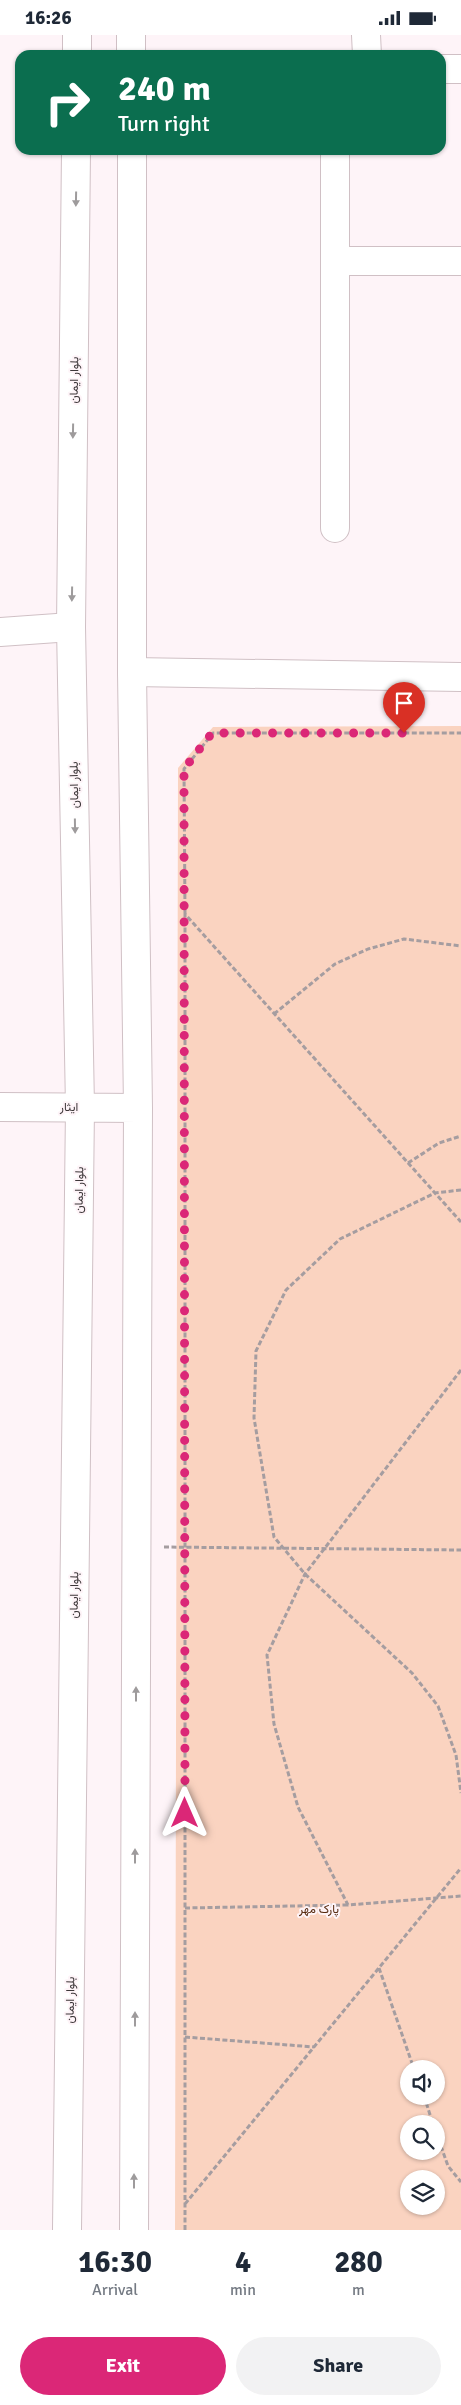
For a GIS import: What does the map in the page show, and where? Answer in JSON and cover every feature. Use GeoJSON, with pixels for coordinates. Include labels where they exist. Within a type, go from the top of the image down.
{"type":"FeatureCollection","features":[{"type":"Feature","properties":{"kind":"street"},"geometry":{"type":"LineString","coordinates":[[77,35],[77,50]]}},
{"type":"Feature","properties":{"kind":"street"},"geometry":{"type":"LineString","coordinates":[[131,35],[131,50]]}},
{"type":"Feature","properties":{"kind":"street"},"geometry":{"type":"LineString","coordinates":[[366,35],[367,50]]}},
{"type":"Feature","properties":{"kind":"street"},"geometry":{"type":"LineString","coordinates":[[446,69],[461,69]]}},
{"type":"Feature","properties":{"kind":"street","name":"بلوار ایمان"},"geometry":{"type":"LineString","coordinates":[[68,2230],[80,1107],[71,627],[76,155]]}},
{"type":"Feature","properties":{"kind":"street"},"geometry":{"type":"LineString","coordinates":[[132,155],[132,672],[138,1108],[134,2230]]}},
{"type":"Feature","properties":{"kind":"street"},"geometry":{"type":"LineString","coordinates":[[335,155],[335,528]]}},
{"type":"Feature","properties":{"kind":"street"},"geometry":{"type":"LineString","coordinates":[[335,261],[461,261]]}},
{"type":"Feature","properties":{"kind":"street"},"geometry":{"type":"LineString","coordinates":[[0,632],[71,627]]}},
{"type":"Feature","properties":{"kind":"street"},"geometry":{"type":"LineString","coordinates":[[132,672],[461,677]]}},
{"type":"Feature","properties":{"kind":"street","name":"ایثار"},"geometry":{"type":"LineString","coordinates":[[0,1107],[138,1108]]}},
{"type":"Feature","properties":{"kind":"path"},"geometry":{"type":"LineString","coordinates":[[185,2230],[184,769],[212,733],[461,733]]}},
{"type":"Feature","properties":{"kind":"path"},"geometry":{"type":"LineString","coordinates":[[184,914],[461,1222]]}},
{"type":"Feature","properties":{"kind":"path"},"geometry":{"type":"LineString","coordinates":[[274,1014],[335,964],[368,949],[404,939],[461,946]]}},
{"type":"Feature","properties":{"kind":"path"},"geometry":{"type":"LineString","coordinates":[[408,1163],[440,1143],[461,1136]]}},
{"type":"Feature","properties":{"kind":"path"},"geometry":{"type":"LineString","coordinates":[[461,1190],[435,1193],[340,1239],[286,1290],[256,1351],[254,1418],[274,1537],[305,1574],[412,1673],[438,1706],[456,1755],[461,1793]]}},
{"type":"Feature","properties":{"kind":"path"},"geometry":{"type":"LineString","coordinates":[[348,1905],[298,1807],[274,1724],[267,1655],[305,1574],[461,1370]]}},
{"type":"Feature","properties":{"kind":"path"},"geometry":{"type":"LineString","coordinates":[[185,1548],[461,1550]]}},
{"type":"Feature","properties":{"kind":"path"},"geometry":{"type":"LineString","coordinates":[[185,2204],[461,1869]]}},
{"type":"Feature","properties":{"kind":"path"},"geometry":{"type":"LineString","coordinates":[[185,1908],[348,1905],[461,1897]]}},
{"type":"Feature","properties":{"kind":"path"},"geometry":{"type":"LineString","coordinates":[[379,1968],[411,2060]]}},
{"type":"Feature","properties":{"kind":"path"},"geometry":{"type":"LineString","coordinates":[[185,2037],[314,2047]]}},
{"type":"Feature","properties":{"kind":"path"},"geometry":{"type":"LineString","coordinates":[[445,2158],[448,2166],[461,2182]]}},
{"type":"Feature","properties":{"kind":"green space","name":"پارک مهر"},"geometry":{"type":"Polygon","coordinates":[[[461,726],[461,2230],[175,2230],[178,768],[213,727],[461,726]]]}},
{"type":"Feature","properties":{"kind":"route"},"geometry":{"type":"LineString","coordinates":[[185,1813],[184,769],[212,733],[404,733]]}}]}
